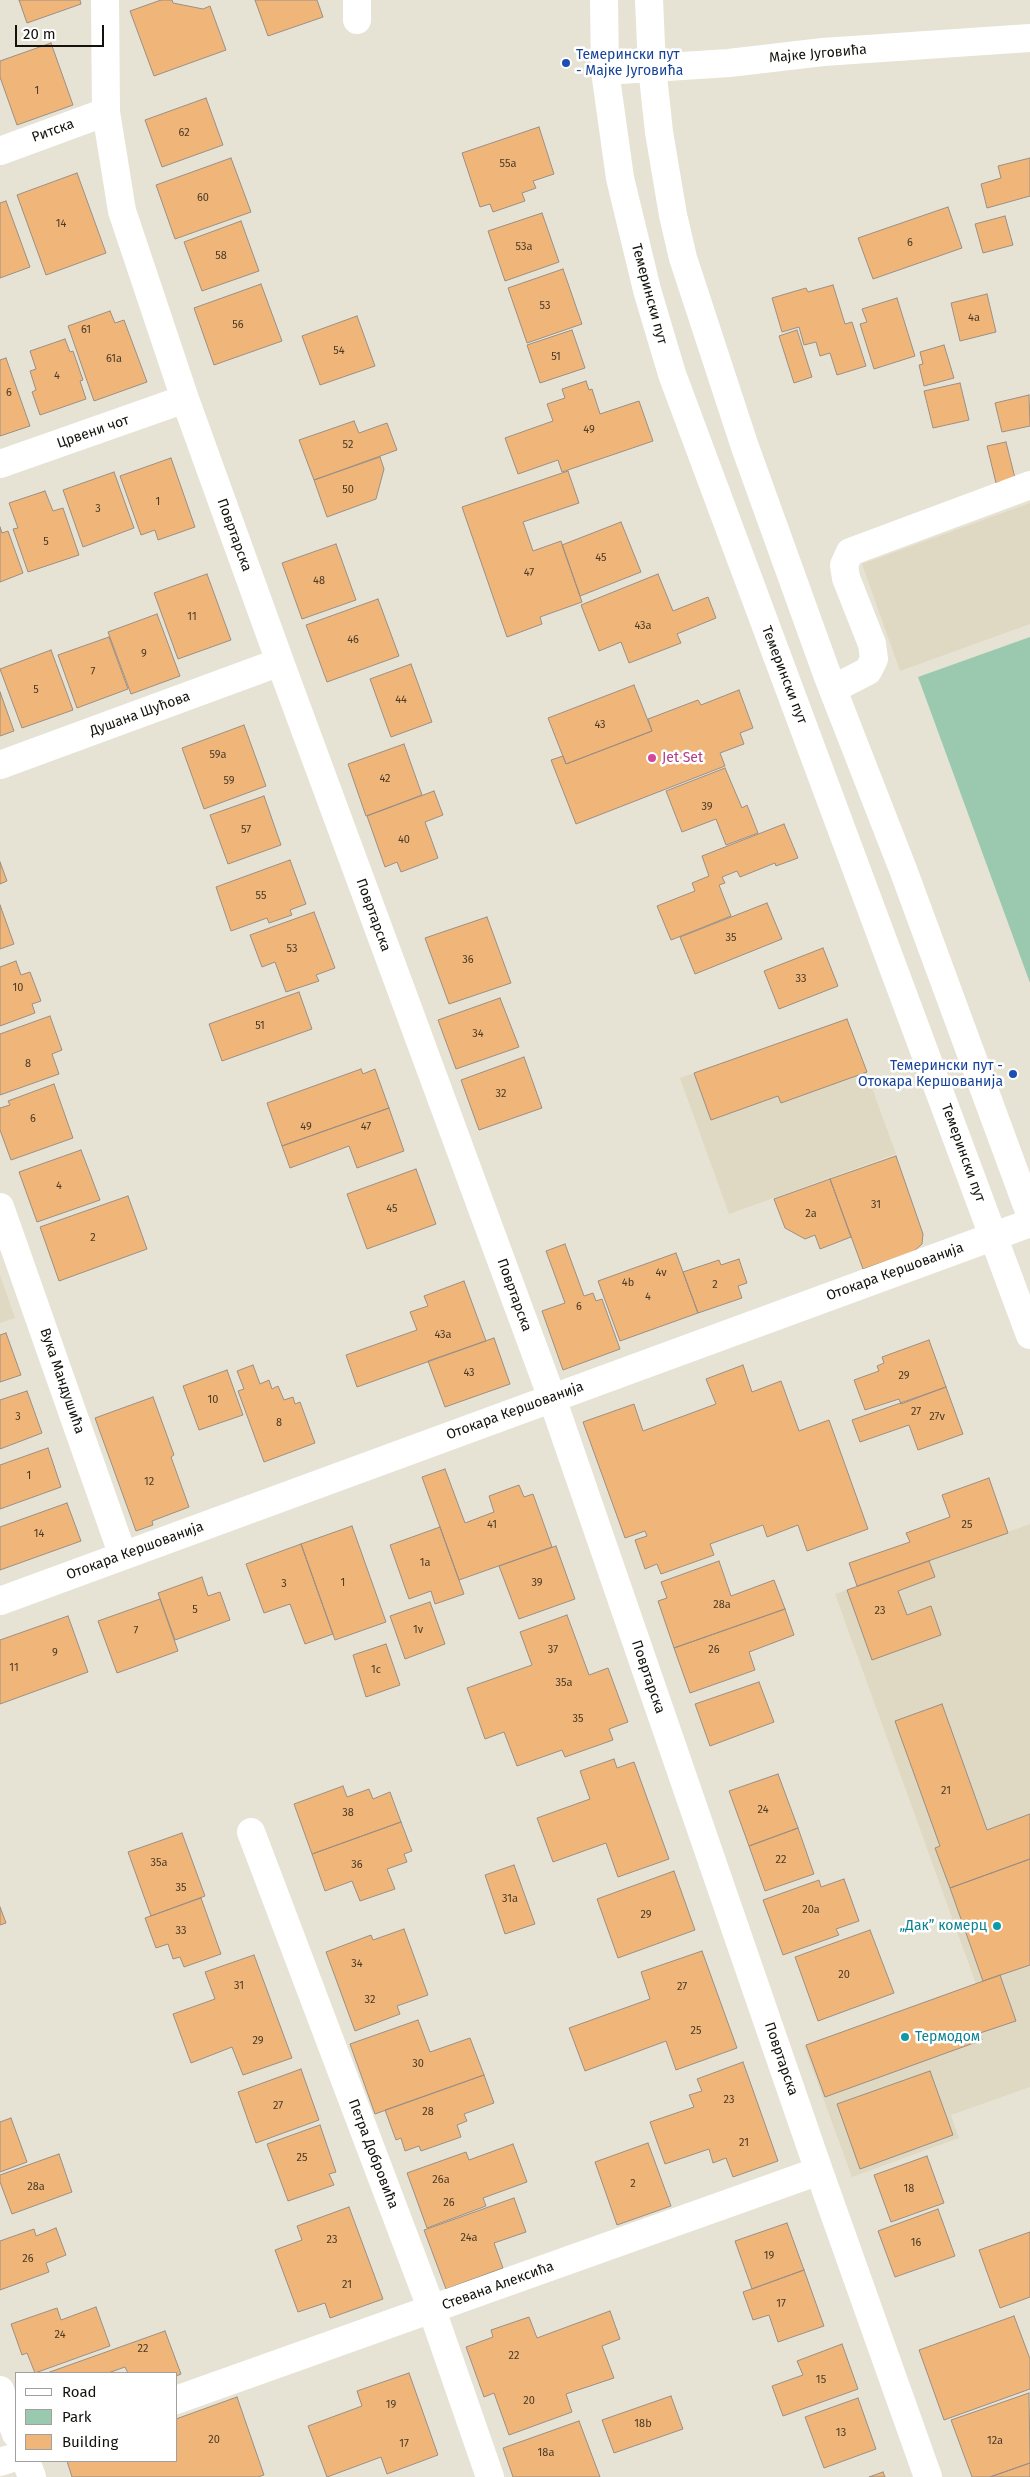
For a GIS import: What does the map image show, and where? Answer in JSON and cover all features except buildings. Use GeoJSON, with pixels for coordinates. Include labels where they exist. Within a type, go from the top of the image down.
{"type":"FeatureCollection","features":[{"type":"Feature","properties":{"kind":"street","name":"Повртарска"},"geometry":{"type":"LineString","coordinates":[[106,0],[106,112],[122,211],[185,399],[280,662],[552,1398],[819,2171],[928,2477]]}},
{"type":"Feature","properties":{"kind":"street","name":"Темерински пут"},"geometry":{"type":"LineString","coordinates":[[604,0],[605,71],[620,178],[647,290],[672,374],[1030,1335]]}},
{"type":"Feature","properties":{"kind":"street"},"geometry":{"type":"LineString","coordinates":[[649,0],[652,67],[660,141],[673,215],[683,258],[745,447],[833,689],[904,872],[1030,1214]]}},
{"type":"Feature","properties":{"kind":"street","name":"Мајке Југовића"},"geometry":{"type":"LineString","coordinates":[[605,71],[729,63],[823,52],[1030,38]]}},
{"type":"Feature","properties":{"kind":"street","name":"Ритска"},"geometry":{"type":"LineString","coordinates":[[0,151],[106,112]]}},
{"type":"Feature","properties":{"kind":"street","name":"Црвени чот"},"geometry":{"type":"LineString","coordinates":[[0,464],[185,399]]}},
{"type":"Feature","properties":{"kind":"street"},"geometry":{"type":"LineString","coordinates":[[833,689],[868,671],[874,659],[872,644],[846,578],[844,565],[850,552],[1030,485]]}},
{"type":"Feature","properties":{"kind":"street","name":"Душана Шућова"},"geometry":{"type":"LineString","coordinates":[[0,765],[280,662]]}},
{"type":"Feature","properties":{"kind":"street","name":"Вука Мандушића"},"geometry":{"type":"LineString","coordinates":[[0,1207],[123,1556]]}},
{"type":"Feature","properties":{"kind":"street","name":"Отокара Кершованија"},"geometry":{"type":"LineString","coordinates":[[0,1601],[1030,1223]]}},
{"type":"Feature","properties":{"kind":"street","name":"Петра Добровића"},"geometry":{"type":"LineString","coordinates":[[251,1832],[432,2310],[490,2477]]}},
{"type":"Feature","properties":{"kind":"street","name":"Стевана Алексића"},"geometry":{"type":"LineString","coordinates":[[178,2399],[819,2171]]}},
{"type":"Feature","properties":{"kind":"street"},"geometry":{"type":"LineString","coordinates":[[0,2390],[15,2431]]}},
{"type":"Feature","properties":{"kind":"street"},"geometry":{"type":"LineString","coordinates":[[0,2462],[15,2456]]}},
{"type":"Feature","properties":{"kind":"street"},"geometry":{"type":"LineString","coordinates":[[26,2462],[32,2477]]}},
{"type":"Feature","properties":{"kind":"shaded area"},"geometry":{"type":"Polygon","coordinates":[[[1030,503],[1030,624],[900,671],[862,564],[1030,503]]]}},
{"type":"Feature","properties":{"kind":"shaded area"},"geometry":{"type":"Polygon","coordinates":[[[847,1019],[896,1154],[729,1214],[680,1078],[847,1019]]]}},
{"type":"Feature","properties":{"kind":"shaded area"},"geometry":{"type":"Polygon","coordinates":[[[0,1275],[15,1318],[0,1323],[0,1275]]]}},
{"type":"Feature","properties":{"kind":"shaded area"},"geometry":{"type":"Polygon","coordinates":[[[1030,1524],[1030,2087],[951,2115],[959,2138],[852,2177],[804,2046],[976,1984],[835,1594],[1030,1524]]]}},
{"type":"Feature","properties":{"kind":"green space"},"geometry":{"type":"Polygon","coordinates":[[[1030,637],[1030,983],[918,677],[1030,637]]]}},
{"type":"Feature","properties":{"kind":"place","name":"Темерински пут - Мајке Југовића"},"geometry":{"type":"Point","coordinates":[566,63]}},
{"type":"Feature","properties":{"kind":"place","name":"Jet Set"},"geometry":{"type":"Point","coordinates":[652,758]}},
{"type":"Feature","properties":{"kind":"place","name":"Темерински пут - Отокара Кершованија"},"geometry":{"type":"Point","coordinates":[1013,1074]}},
{"type":"Feature","properties":{"kind":"place","name":"„Дак” комерц"},"geometry":{"type":"Point","coordinates":[997,1926]}},
{"type":"Feature","properties":{"kind":"place","name":"Термодом"},"geometry":{"type":"Point","coordinates":[905,2037]}}]}
